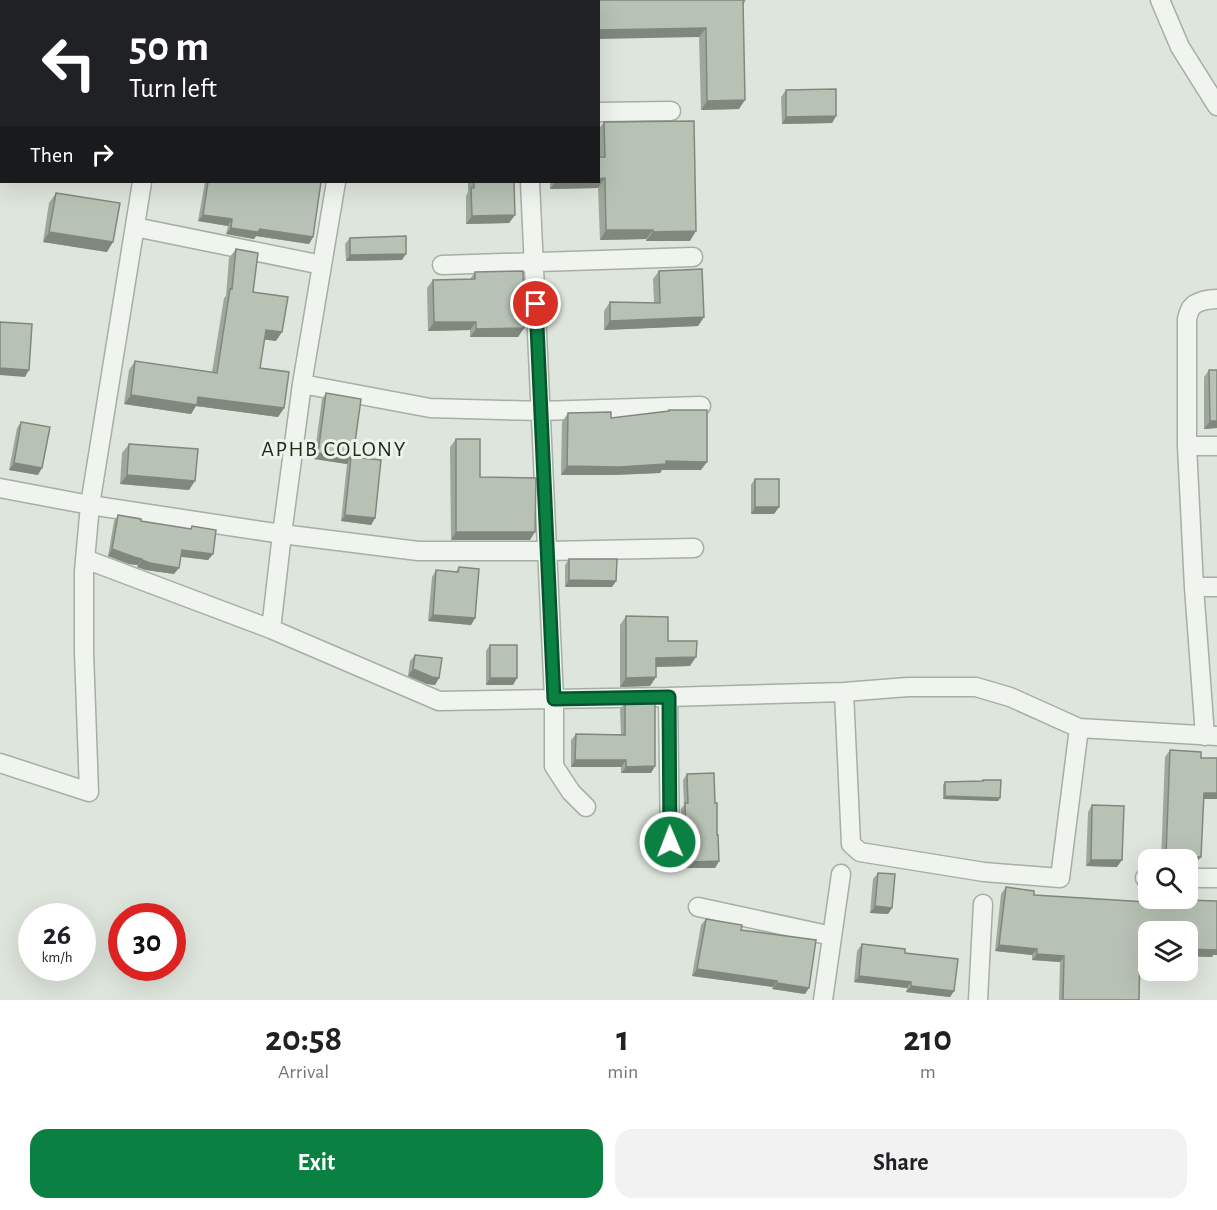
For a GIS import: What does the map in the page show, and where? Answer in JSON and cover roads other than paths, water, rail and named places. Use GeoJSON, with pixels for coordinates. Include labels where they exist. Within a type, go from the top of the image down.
{"type":"FeatureCollection","features":[{"type":"Feature","properties":{"kind":"street"},"geometry":{"type":"LineString","coordinates":[[1160,0],[1180,47],[1217,106]]}},
{"type":"Feature","properties":{"kind":"street"},"geometry":{"type":"LineString","coordinates":[[600,112],[671,111]]}},
{"type":"Feature","properties":{"kind":"street"},"geometry":{"type":"LineString","coordinates":[[0,764],[89,792],[84,652],[85,559],[90,505],[142,183]]}},
{"type":"Feature","properties":{"kind":"street"},"geometry":{"type":"LineString","coordinates":[[271,629],[302,384],[336,183]]}},
{"type":"Feature","properties":{"kind":"street"},"geometry":{"type":"LineString","coordinates":[[530,183],[554,699],[554,766],[571,792],[585,807]]}},
{"type":"Feature","properties":{"kind":"street"},"geometry":{"type":"LineString","coordinates":[[135,227],[322,265]]}},
{"type":"Feature","properties":{"kind":"street"},"geometry":{"type":"LineString","coordinates":[[442,265],[693,257]]}},
{"type":"Feature","properties":{"kind":"street"},"geometry":{"type":"LineString","coordinates":[[85,559],[271,629],[439,701],[669,697],[844,692],[908,687],[976,687],[1010,697],[1079,728],[1211,736],[1194,587],[1187,446],[1187,319],[1191,308],[1197,303],[1217,299]]}},
{"type":"Feature","properties":{"kind":"street"},"geometry":{"type":"LineString","coordinates":[[302,384],[430,408],[540,411],[701,406]]}},
{"type":"Feature","properties":{"kind":"street"},"geometry":{"type":"LineString","coordinates":[[1187,446],[1217,446]]}},
{"type":"Feature","properties":{"kind":"street"},"geometry":{"type":"LineString","coordinates":[[0,488],[90,505],[282,534],[418,551],[694,548]]}},
{"type":"Feature","properties":{"kind":"street"},"geometry":{"type":"LineString","coordinates":[[1194,587],[1217,587]]}},
{"type":"Feature","properties":{"kind":"street"},"geometry":{"type":"LineString","coordinates":[[844,692],[851,844],[860,852],[984,872],[1060,878],[1079,728]]}},
{"type":"Feature","properties":{"kind":"street"},"geometry":{"type":"LineString","coordinates":[[669,697],[670,842]]}},
{"type":"Feature","properties":{"kind":"street"},"geometry":{"type":"LineString","coordinates":[[823,1000],[841,874]]}},
{"type":"Feature","properties":{"kind":"street"},"geometry":{"type":"LineString","coordinates":[[1198,878],[1217,878]]}},
{"type":"Feature","properties":{"kind":"street"},"geometry":{"type":"LineString","coordinates":[[978,1000],[983,904]]}},
{"type":"Feature","properties":{"kind":"street"},"geometry":{"type":"LineString","coordinates":[[698,908],[832,936]]}},
{"type":"Feature","properties":{"kind":"district","name":"APHB COLONY"},"geometry":{"type":"Point","coordinates":[334,448]}}]}
